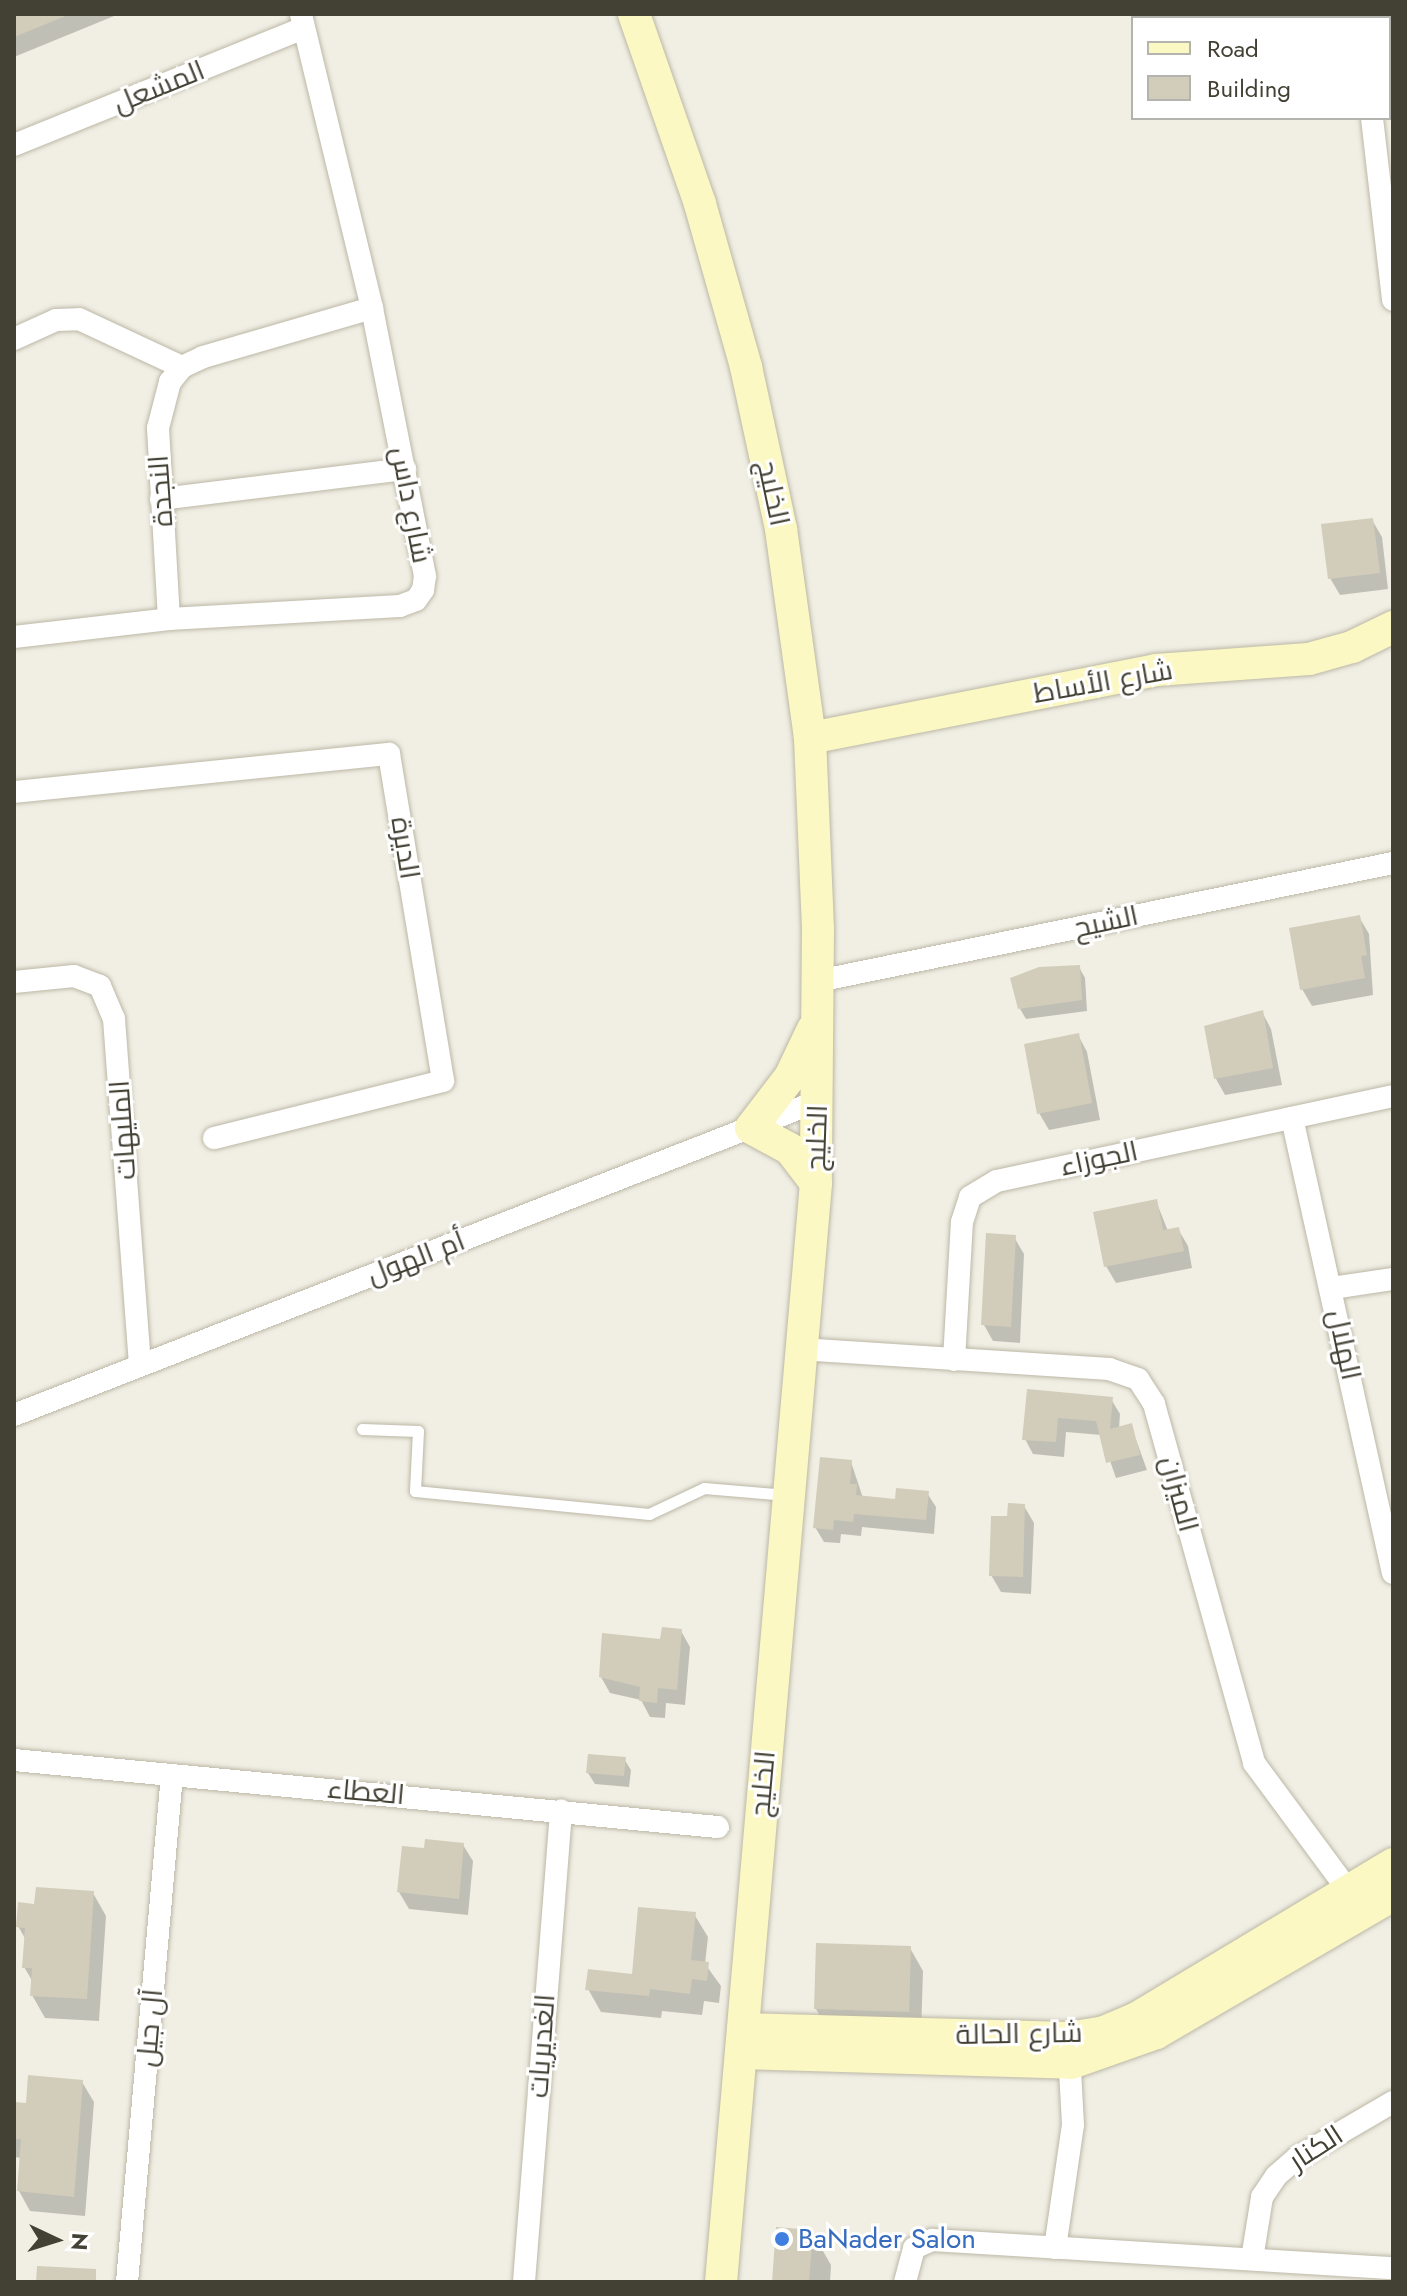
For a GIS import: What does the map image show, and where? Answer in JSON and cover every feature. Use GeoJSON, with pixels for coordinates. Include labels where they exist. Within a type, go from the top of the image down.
{"type":"FeatureCollection","features":[{"type":"Feature","properties":{"kind":"street","name":"الخليج"},"geometry":{"type":"LineString","coordinates":[[634,14],[700,204],[746,367],[781,529],[810,738],[818,981],[816,1183],[721,2282]]}},
{"type":"Feature","properties":{"kind":"street","name":"المشعل"},"geometry":{"type":"LineString","coordinates":[[14,145],[302,21]]}},
{"type":"Feature","properties":{"kind":"street","name":"شارع داس"},"geometry":{"type":"LineString","coordinates":[[14,637],[169,619],[400,606],[416,600],[425,576],[405,469],[372,308],[302,21]]}},
{"type":"Feature","properties":{"kind":"street"},"geometry":{"type":"LineString","coordinates":[[1372,120],[1386,178],[1393,300]]}},
{"type":"Feature","properties":{"kind":"street"},"geometry":{"type":"LineString","coordinates":[[14,339],[56,320],[79,319],[182,367],[221,350],[372,308]]}},
{"type":"Feature","properties":{"kind":"street","name":"النجدة"},"geometry":{"type":"LineString","coordinates":[[169,619],[161,499],[161,406],[182,367]]}},
{"type":"Feature","properties":{"kind":"street"},"geometry":{"type":"LineString","coordinates":[[161,499],[405,469]]}},
{"type":"Feature","properties":{"kind":"street","name":"شارع الأساط"},"geometry":{"type":"LineString","coordinates":[[810,738],[1156,670],[1309,659],[1352,647],[1393,627]]}},
{"type":"Feature","properties":{"kind":"street","name":"الديرة"},"geometry":{"type":"LineString","coordinates":[[14,792],[389,754],[443,1081],[214,1138]]}},
{"type":"Feature","properties":{"kind":"street","name":"الشيح"},"geometry":{"type":"LineString","coordinates":[[818,981],[1393,863]]}},
{"type":"Feature","properties":{"kind":"street","name":"المليهات"},"geometry":{"type":"LineString","coordinates":[[14,982],[74,976],[100,986],[114,1019],[140,1365]]}},
{"type":"Feature","properties":{"kind":"street"},"geometry":{"type":"LineString","coordinates":[[816,1183],[790,1149],[751,1128],[790,1077],[818,1019]]}},
{"type":"Feature","properties":{"kind":"street","name":"الجوزاء"},"geometry":{"type":"LineString","coordinates":[[954,1360],[962,1222],[970,1197],[997,1181],[1393,1096]]}},
{"type":"Feature","properties":{"kind":"street","name":"أم الهول"},"geometry":{"type":"LineString","coordinates":[[14,1415],[818,1101]]}},
{"type":"Feature","properties":{"kind":"street","name":"الهلال"},"geometry":{"type":"LineString","coordinates":[[1292,1118],[1393,1573]]}},
{"type":"Feature","properties":{"kind":"street"},"geometry":{"type":"LineString","coordinates":[[1332,1288],[1393,1279]]}},
{"type":"Feature","properties":{"kind":"street","name":"الميزان"},"geometry":{"type":"LineString","coordinates":[[800,1349],[1109,1369],[1138,1379],[1154,1404],[1254,1763],[1356,1901]]}},
{"type":"Feature","properties":{"kind":"street","name":"العطاء"},"geometry":{"type":"LineString","coordinates":[[14,1760],[718,1827]]}},
{"type":"Feature","properties":{"kind":"street","name":"آل جيل"},"geometry":{"type":"LineString","coordinates":[[127,2282],[172,1775]]}},
{"type":"Feature","properties":{"kind":"street","name":"الغديريات"},"geometry":{"type":"LineString","coordinates":[[524,2282],[561,1810]]}},
{"type":"Feature","properties":{"kind":"street","name":"شارع الحالة"},"geometry":{"type":"LineString","coordinates":[[742,2041],[1069,2051],[1156,2033],[1356,1901],[1393,1864]]}},
{"type":"Feature","properties":{"kind":"street","name":"شارع الحالة"},"geometry":{"type":"LineString","coordinates":[[1356,1901],[1393,1895]]}},
{"type":"Feature","properties":{"kind":"street"},"geometry":{"type":"LineString","coordinates":[[1055,2248],[1073,2125],[1069,2051]]}},
{"type":"Feature","properties":{"kind":"street","name":"الكنار"},"geometry":{"type":"LineString","coordinates":[[1252,2259],[1262,2197],[1276,2176],[1297,2158],[1393,2102]]}},
{"type":"Feature","properties":{"kind":"street"},"geometry":{"type":"LineString","coordinates":[[905,2282],[914,2248],[932,2240],[1393,2268]]}},
{"type":"Feature","properties":{"kind":"lane"},"geometry":{"type":"LineString","coordinates":[[362,1429],[418,1431],[415,1491],[649,1514],[704,1488],[788,1495]]}},
{"type":"Feature","properties":{"kind":"building"},"geometry":{"type":"Polygon","coordinates":[[[14,14],[68,14],[68,15],[14,37],[14,14]]]}},
{"type":"Feature","properties":{"kind":"building"},"geometry":{"type":"Polygon","coordinates":[[[1373,518],[1380,573],[1328,579],[1321,524],[1373,518]]]}},
{"type":"Feature","properties":{"kind":"building"},"geometry":{"type":"Polygon","coordinates":[[[1360,915],[1367,955],[1361,956],[1365,978],[1300,990],[1289,928],[1360,915]]]}},
{"type":"Feature","properties":{"kind":"building"},"geometry":{"type":"Polygon","coordinates":[[[1080,965],[1082,1000],[1018,1009],[1010,978],[1039,967],[1080,965]]]}},
{"type":"Feature","properties":{"kind":"building"},"geometry":{"type":"Polygon","coordinates":[[[1263,1010],[1273,1068],[1214,1079],[1204,1026],[1263,1010]]]}},
{"type":"Feature","properties":{"kind":"building"},"geometry":{"type":"Polygon","coordinates":[[[1079,1033],[1092,1103],[1037,1114],[1024,1044],[1079,1033]]]}},
{"type":"Feature","properties":{"kind":"building"},"geometry":{"type":"Polygon","coordinates":[[[1157,1199],[1163,1230],[1179,1227],[1184,1251],[1104,1267],[1093,1212],[1157,1199]]]}},
{"type":"Feature","properties":{"kind":"building"},"geometry":{"type":"Polygon","coordinates":[[[986,1233],[1016,1235],[1011,1327],[981,1325],[986,1233]]]}},
{"type":"Feature","properties":{"kind":"building"},"geometry":{"type":"Polygon","coordinates":[[[1027,1389],[1113,1397],[1110,1429],[1132,1423],[1140,1455],[1106,1463],[1096,1421],[1058,1418],[1056,1442],[1022,1440],[1027,1389]]]}},
{"type":"Feature","properties":{"kind":"building"},"geometry":{"type":"Polygon","coordinates":[[[820,1457],[852,1460],[850,1484],[857,1484],[856,1495],[895,1499],[896,1488],[929,1491],[926,1520],[854,1514],[853,1522],[834,1520],[833,1530],[813,1528],[820,1457]]]}},
{"type":"Feature","properties":{"kind":"building"},"geometry":{"type":"Polygon","coordinates":[[[1008,1503],[1025,1504],[1023,1577],[989,1576],[991,1516],[1007,1516],[1008,1503]]]}},
{"type":"Feature","properties":{"kind":"building"},"geometry":{"type":"Polygon","coordinates":[[[662,1627],[682,1629],[677,1690],[658,1688],[657,1703],[639,1701],[640,1687],[599,1677],[602,1633],[660,1639],[662,1627]]]}},
{"type":"Feature","properties":{"kind":"building"},"geometry":{"type":"Polygon","coordinates":[[[588,1754],[626,1757],[624,1776],[586,1773],[588,1754]]]}},
{"type":"Feature","properties":{"kind":"building"},"geometry":{"type":"Polygon","coordinates":[[[425,1839],[464,1843],[459,1899],[397,1892],[402,1846],[424,1848],[425,1839]]]}},
{"type":"Feature","properties":{"kind":"building"},"geometry":{"type":"Polygon","coordinates":[[[36,1887],[94,1891],[87,1999],[30,1996],[32,1968],[22,1968],[25,1928],[16,1927],[18,1902],[34,1904],[36,1887]]]}},
{"type":"Feature","properties":{"kind":"building"},"geometry":{"type":"Polygon","coordinates":[[[638,1907],[696,1912],[691,1960],[709,1962],[707,1981],[692,1979],[690,1994],[650,1989],[649,1996],[585,1990],[588,1969],[632,1974],[638,1907]]]}},
{"type":"Feature","properties":{"kind":"building"},"geometry":{"type":"Polygon","coordinates":[[[816,1943],[911,1946],[909,2012],[814,2009],[816,1943]]]}},
{"type":"Feature","properties":{"kind":"building"},"geometry":{"type":"Polygon","coordinates":[[[28,2075],[83,2080],[74,2197],[17,2191],[21,2139],[14,2139],[14,2102],[26,2103],[28,2075]]]}},
{"type":"Feature","properties":{"kind":"building"},"geometry":{"type":"Polygon","coordinates":[[[776,2227],[813,2230],[809,2282],[772,2282],[776,2227]]]}},
{"type":"Feature","properties":{"kind":"building"},"geometry":{"type":"Polygon","coordinates":[[[37,2266],[96,2269],[96,2282],[36,2282],[37,2266]]]}},
{"type":"Feature","properties":{"kind":"place","name":"BaNader Salon"},"geometry":{"type":"Point","coordinates":[782,2239]}}]}
